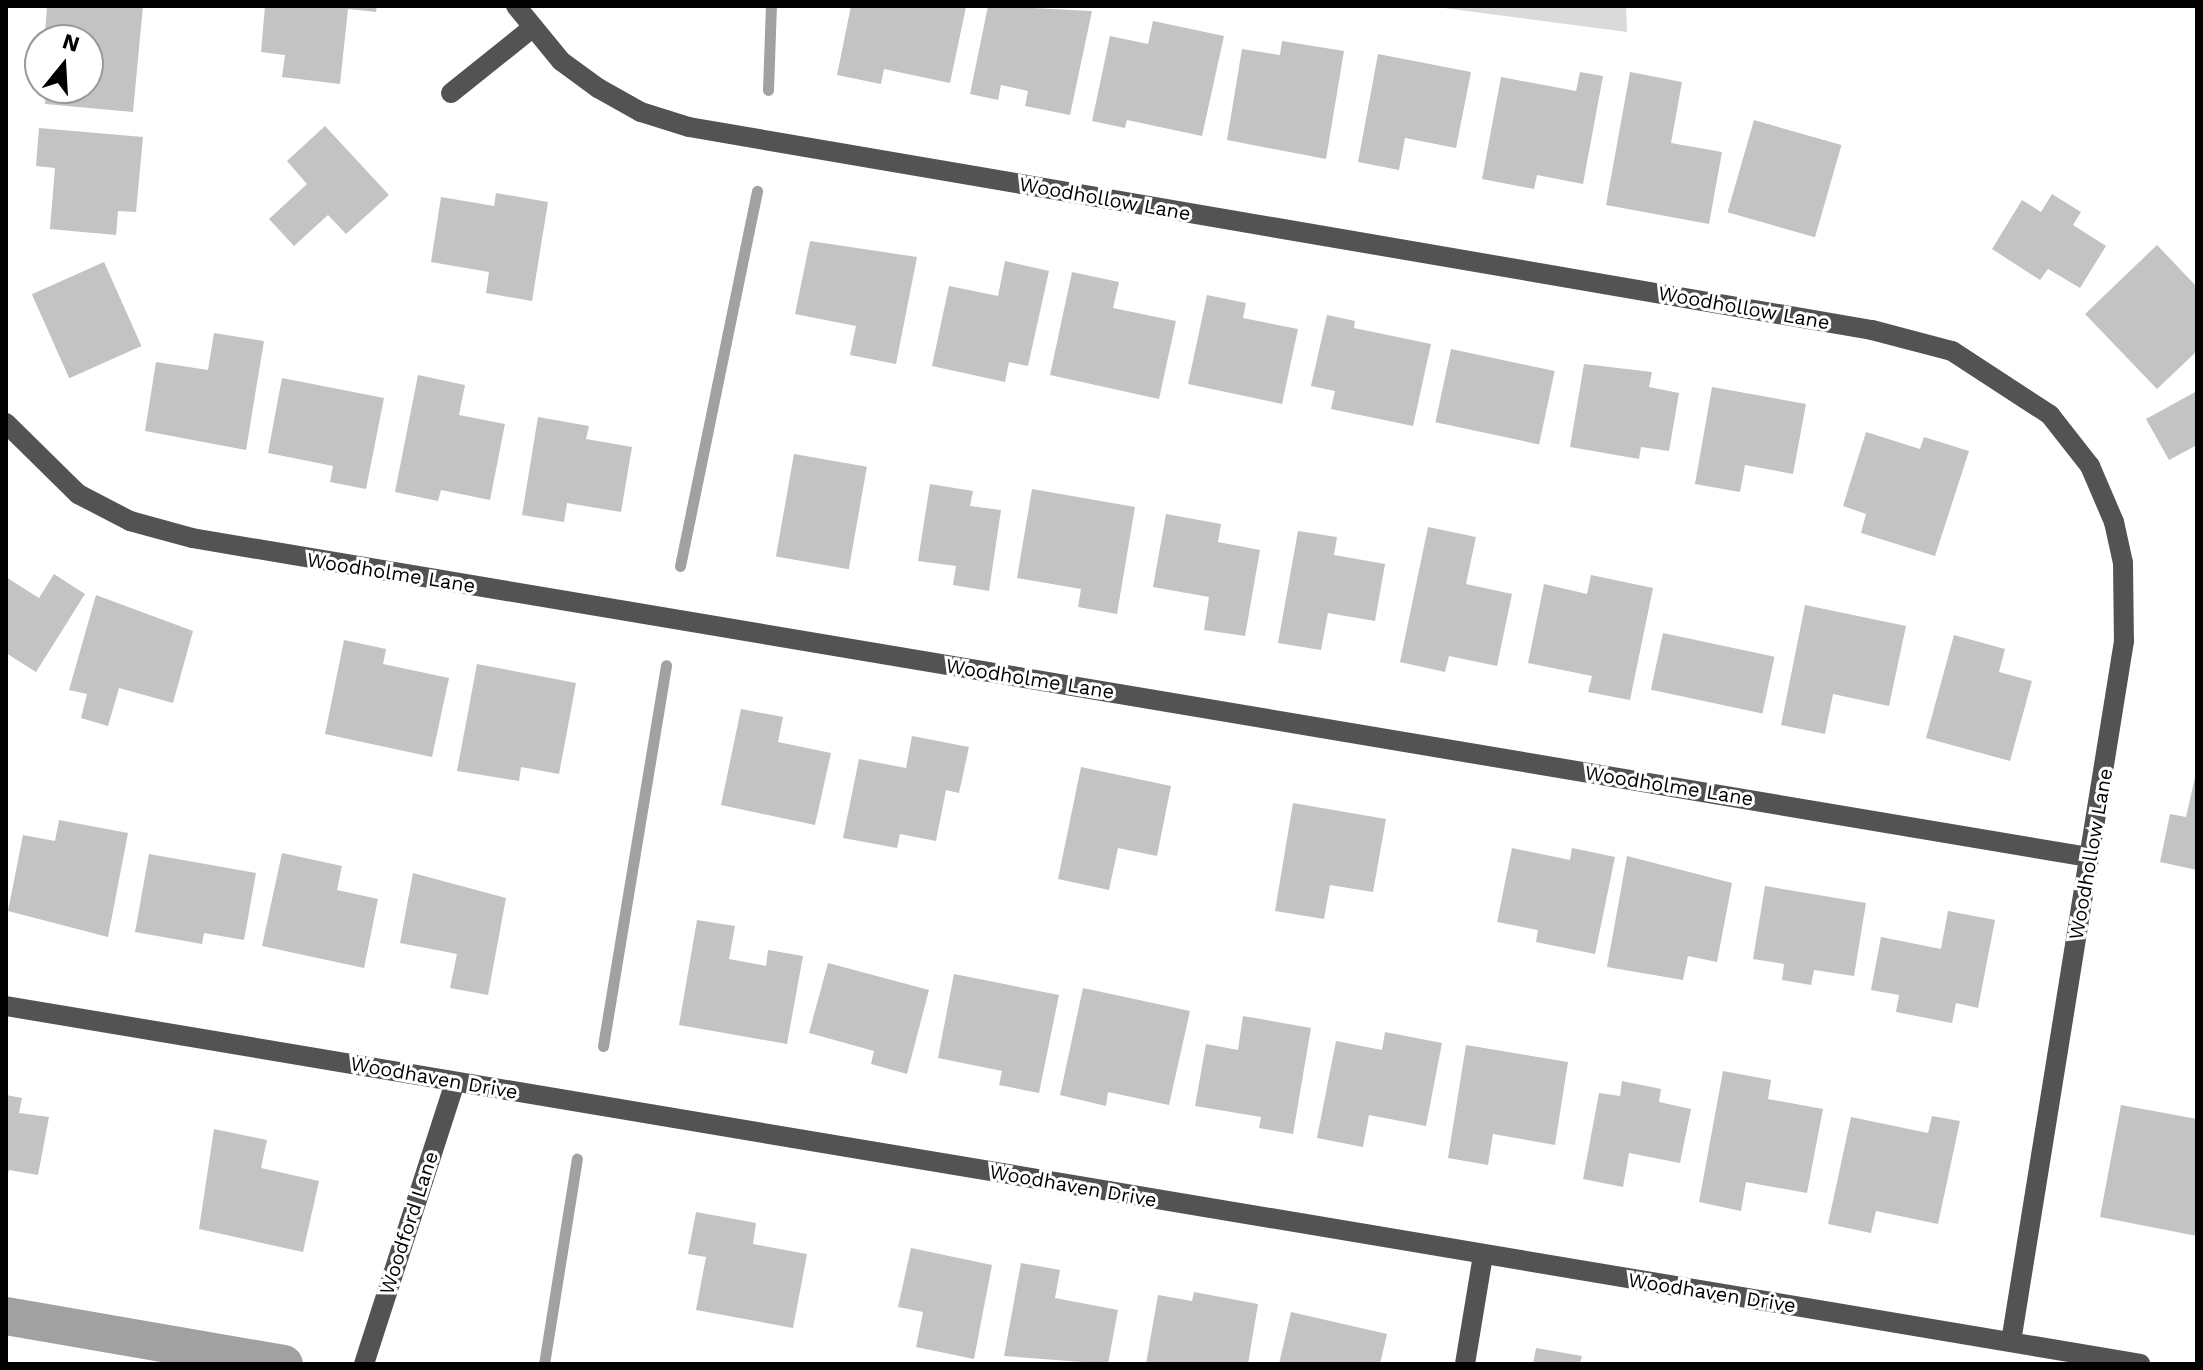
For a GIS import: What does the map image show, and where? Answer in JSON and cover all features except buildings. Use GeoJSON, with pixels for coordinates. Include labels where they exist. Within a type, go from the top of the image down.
{"type":"FeatureCollection","features":[{"type":"Feature","properties":{"kind":"street","name":"Woodhollow Lane"},"geometry":{"type":"LineString","coordinates":[[516,6],[531,29],[598,88],[641,112],[689,127],[1872,330],[1952,351],[2019,389],[2076,443],[2103,492],[2123,563],[2124,641],[2011,1342]]}},
{"type":"Feature","properties":{"kind":"street"},"geometry":{"type":"LineString","coordinates":[[451,93],[531,29]]}},
{"type":"Feature","properties":{"kind":"street","name":"Woodholme Lane"},"geometry":{"type":"LineString","coordinates":[[6,423],[78,494],[130,521],[192,538],[2089,857]]}},
{"type":"Feature","properties":{"kind":"street","name":"Woodhaven Drive"},"geometry":{"type":"LineString","coordinates":[[6,1006],[2140,1364]]}},
{"type":"Feature","properties":{"kind":"street","name":"Woodford Lane"},"geometry":{"type":"LineString","coordinates":[[364,1364],[455,1082]]}},
{"type":"Feature","properties":{"kind":"street"},"geometry":{"type":"LineString","coordinates":[[1465,1364],[1483,1255]]}},
{"type":"Feature","properties":{"kind":"shaded area"},"geometry":{"type":"Polygon","coordinates":[[[1429,6],[1626,6],[1627,32],[1429,6]]]}},
{"type":"Feature","properties":{"kind":"waterway"},"geometry":{"type":"LineString","coordinates":[[768,90],[771,6]]}},
{"type":"Feature","properties":{"kind":"waterway"},"geometry":{"type":"LineString","coordinates":[[680,566],[757,191]]}},
{"type":"Feature","properties":{"kind":"waterway"},"geometry":{"type":"LineString","coordinates":[[603,1046],[666,665]]}},
{"type":"Feature","properties":{"kind":"waterway"},"geometry":{"type":"LineString","coordinates":[[544,1364],[577,1159]]}},
{"type":"Feature","properties":{"kind":"waterway"},"geometry":{"type":"LineString","coordinates":[[6,1316],[284,1364]]}}]}
